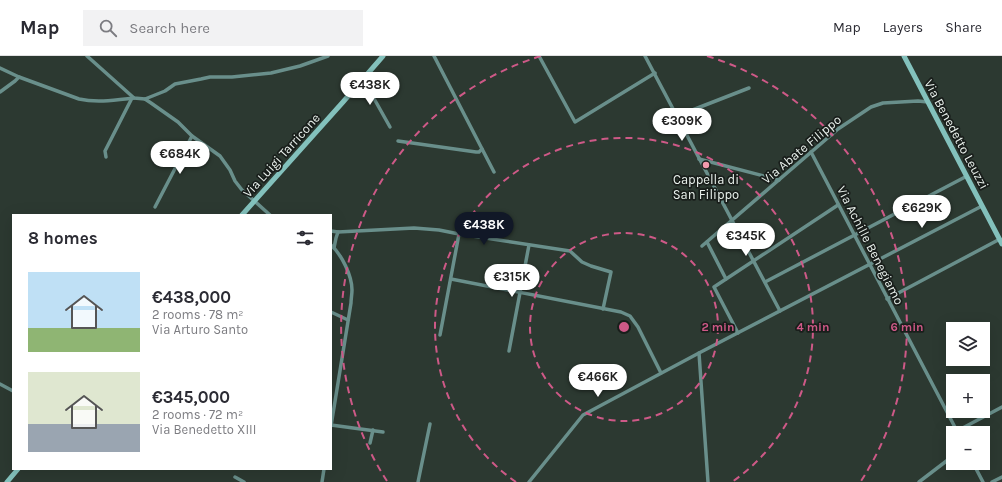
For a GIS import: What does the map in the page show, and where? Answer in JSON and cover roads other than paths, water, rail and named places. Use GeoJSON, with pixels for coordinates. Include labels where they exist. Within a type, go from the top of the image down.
{"type":"FeatureCollection","features":[{"type":"Feature","properties":{"kind":"main road","name":"Via Luigi Tarricone"},"geometry":{"type":"LineString","coordinates":[[243,214],[383,56]]}},
{"type":"Feature","properties":{"kind":"main road","name":"Via Benedetto Leuzzi"},"geometry":{"type":"LineString","coordinates":[[904,56],[1001,242]]}},
{"type":"Feature","properties":{"kind":"main road"},"geometry":{"type":"LineString","coordinates":[[7,482],[17,470]]}},
{"type":"Feature","properties":{"kind":"street"},"geometry":{"type":"LineString","coordinates":[[87,56],[133,98]]}},
{"type":"Feature","properties":{"kind":"street"},"geometry":{"type":"LineString","coordinates":[[145,100],[165,91],[175,84],[210,77],[232,77],[271,73],[300,66],[328,56]]}},
{"type":"Feature","properties":{"kind":"street"},"geometry":{"type":"LineString","coordinates":[[434,56],[494,172]]}},
{"type":"Feature","properties":{"kind":"street"},"geometry":{"type":"LineString","coordinates":[[539,56],[575,122],[654,73]]}},
{"type":"Feature","properties":{"kind":"street"},"geometry":{"type":"LineString","coordinates":[[646,56],[780,311]]}},
{"type":"Feature","properties":{"kind":"street"},"geometry":{"type":"LineString","coordinates":[[0,68],[19,77],[79,99],[89,101],[133,98],[145,100],[178,122],[192,136],[220,156],[242,190],[269,214]]}},
{"type":"Feature","properties":{"kind":"street"},"geometry":{"type":"LineString","coordinates":[[0,92],[19,77]]}},
{"type":"Feature","properties":{"kind":"street"},"geometry":{"type":"LineString","coordinates":[[363,78],[390,127]]}},
{"type":"Feature","properties":{"kind":"street"},"geometry":{"type":"LineString","coordinates":[[677,116],[749,88]]}},
{"type":"Feature","properties":{"kind":"street"},"geometry":{"type":"LineString","coordinates":[[106,157],[105,151],[133,98]]}},
{"type":"Feature","properties":{"kind":"street","name":"Via Abate Filippo"},"geometry":{"type":"LineString","coordinates":[[702,246],[838,129],[871,107],[878,104],[892,102],[928,102]]}},
{"type":"Feature","properties":{"kind":"street"},"geometry":{"type":"LineString","coordinates":[[155,207],[192,136]]}},
{"type":"Feature","properties":{"kind":"street"},"geometry":{"type":"LineString","coordinates":[[398,141],[476,152],[479,152],[482,149]]}},
{"type":"Feature","properties":{"kind":"street","name":"Via Achille Benegiamo"},"geometry":{"type":"LineString","coordinates":[[811,152],[954,426]]}},
{"type":"Feature","properties":{"kind":"street"},"geometry":{"type":"LineString","coordinates":[[699,159],[779,180]]}},
{"type":"Feature","properties":{"kind":"street"},"geometry":{"type":"LineString","coordinates":[[765,282],[967,176]]}},
{"type":"Feature","properties":{"kind":"street"},"geometry":{"type":"LineString","coordinates":[[738,332],[714,287],[838,205]]}},
{"type":"Feature","properties":{"kind":"street"},"geometry":{"type":"LineString","coordinates":[[529,482],[583,415],[738,332],[982,206]]}},
{"type":"Feature","properties":{"kind":"street"},"geometry":{"type":"LineString","coordinates":[[332,231],[414,228],[439,230],[529,246],[570,251],[582,262],[611,272],[602,309]]}},
{"type":"Feature","properties":{"kind":"street"},"geometry":{"type":"LineString","coordinates":[[332,419],[352,290],[351,280],[344,263],[333,247],[338,232]]}},
{"type":"Feature","properties":{"kind":"street"},"geometry":{"type":"LineString","coordinates":[[440,334],[459,234]]}},
{"type":"Feature","properties":{"kind":"street"},"geometry":{"type":"LineString","coordinates":[[707,242],[726,279]]}},
{"type":"Feature","properties":{"kind":"street"},"geometry":{"type":"LineString","coordinates":[[887,299],[1001,242]]}},
{"type":"Feature","properties":{"kind":"street"},"geometry":{"type":"LineString","coordinates":[[509,351],[529,246]]}},
{"type":"Feature","properties":{"kind":"street"},"geometry":{"type":"LineString","coordinates":[[451,279],[621,312],[630,316],[638,327],[661,373]]}},
{"type":"Feature","properties":{"kind":"street"},"geometry":{"type":"LineString","coordinates":[[332,312],[348,320]]}},
{"type":"Feature","properties":{"kind":"street"},"geometry":{"type":"LineString","coordinates":[[699,353],[708,482]]}},
{"type":"Feature","properties":{"kind":"street"},"geometry":{"type":"LineString","coordinates":[[0,384],[12,390]]}},
{"type":"Feature","properties":{"kind":"street"},"geometry":{"type":"LineString","coordinates":[[968,426],[1002,407]]}},
{"type":"Feature","properties":{"kind":"street"},"geometry":{"type":"LineString","coordinates":[[418,482],[430,424]]}},
{"type":"Feature","properties":{"kind":"street"},"geometry":{"type":"LineString","coordinates":[[332,425],[383,432]]}},
{"type":"Feature","properties":{"kind":"street"},"geometry":{"type":"LineString","coordinates":[[370,443],[373,430]]}},
{"type":"Feature","properties":{"kind":"street"},"geometry":{"type":"LineString","coordinates":[[919,482],[946,461]]}},
{"type":"Feature","properties":{"kind":"street"},"geometry":{"type":"LineString","coordinates":[[322,482],[324,470]]}},
{"type":"Feature","properties":{"kind":"street"},"geometry":{"type":"LineString","coordinates":[[977,470],[984,482]]}},
{"type":"Feature","properties":{"kind":"street"},"geometry":{"type":"LineString","coordinates":[[235,477],[244,482]]}},
{"type":"Feature","properties":{"kind":"street"},"geometry":{"type":"LineString","coordinates":[[992,482],[1002,477]]}},
{"type":"Feature","properties":{"kind":"place","name":"Cappella di San Filippo"},"geometry":{"type":"Point","coordinates":[706,165]}}]}
